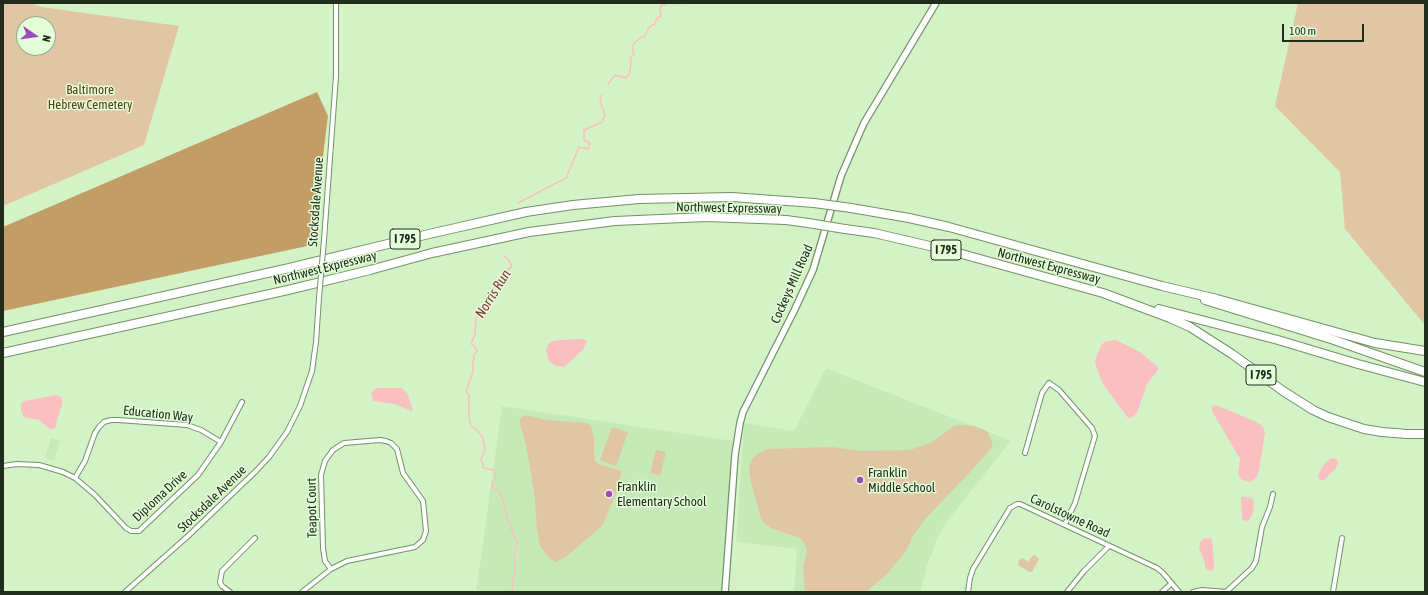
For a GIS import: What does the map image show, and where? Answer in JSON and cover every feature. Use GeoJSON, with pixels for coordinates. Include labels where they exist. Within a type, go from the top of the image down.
{"type":"FeatureCollection","features":[{"type":"Feature","properties":{"kind":"highway","name":"Northwest Expressway"},"geometry":{"type":"LineString","coordinates":[[3,332],[285,269],[473,223],[534,211],[573,205],[639,199],[732,197],[814,203],[909,218],[949,227],[1162,286],[1217,298],[1375,343],[1425,351]]}},
{"type":"Feature","properties":{"kind":"highway","name":"Northwest Expressway"},"geometry":{"type":"LineString","coordinates":[[3,353],[288,290],[432,253],[529,232],[614,222],[699,218],[786,220],[874,233],[944,249],[1102,293],[1190,327],[1313,410],[1328,417],[1364,429],[1382,432],[1425,434]]}},
{"type":"Feature","properties":{"kind":"highway"},"geometry":{"type":"LineString","coordinates":[[1162,286],[1215,304],[1341,342],[1425,372]]}},
{"type":"Feature","properties":{"kind":"highway"},"geometry":{"type":"LineString","coordinates":[[1102,293],[1278,340],[1425,382]]}},
{"type":"Feature","properties":{"kind":"street","name":"Stocksdale Avenue"},"geometry":{"type":"LineString","coordinates":[[124,592],[188,536],[269,457],[287,432],[300,406],[312,371],[316,342],[336,76],[336,3]]}},
{"type":"Feature","properties":{"kind":"street","name":"Cockeys Mill Road"},"geometry":{"type":"LineString","coordinates":[[725,592],[735,455],[743,412],[813,270],[842,176],[864,123],[936,3]]}},
{"type":"Feature","properties":{"kind":"street"},"geometry":{"type":"LineString","coordinates":[[1024,454],[1042,393],[1049,383],[1059,390],[1092,428],[1095,436],[1075,503],[1066,524]]}},
{"type":"Feature","properties":{"kind":"street","name":"Diploma Drive"},"geometry":{"type":"LineString","coordinates":[[3,466],[17,464],[40,465],[63,472],[75,478],[95,495],[126,528],[131,531],[139,531],[198,475],[221,442],[242,402]]}},
{"type":"Feature","properties":{"kind":"street","name":"Education Way"},"geometry":{"type":"LineString","coordinates":[[75,478],[85,461],[95,433],[104,422],[111,420],[187,425],[202,430],[221,442]]}},
{"type":"Feature","properties":{"kind":"street","name":"Teapot Court"},"geometry":{"type":"LineString","coordinates":[[302,592],[331,569],[347,561],[355,558],[415,547],[420,544],[425,537],[426,531],[423,501],[403,473],[397,449],[391,443],[380,440],[344,443],[333,450],[325,461],[321,475],[323,548],[325,560],[331,569]]}},
{"type":"Feature","properties":{"kind":"street"},"geometry":{"type":"LineString","coordinates":[[1193,592],[1202,590],[1226,592],[1252,568],[1256,561],[1262,527],[1270,507],[1273,494]]}},
{"type":"Feature","properties":{"kind":"street","name":"Carolstowne Road"},"geometry":{"type":"LineString","coordinates":[[968,592],[973,569],[1010,508],[1017,504],[1024,504],[1157,568],[1179,592]]}},
{"type":"Feature","properties":{"kind":"street"},"geometry":{"type":"LineString","coordinates":[[230,592],[222,586],[220,582],[222,571],[255,538]]}},
{"type":"Feature","properties":{"kind":"street"},"geometry":{"type":"LineString","coordinates":[[1333,592],[1342,538]]}},
{"type":"Feature","properties":{"kind":"street"},"geometry":{"type":"LineString","coordinates":[[1067,592],[1084,571],[1110,546]]}},
{"type":"Feature","properties":{"kind":"street"},"geometry":{"type":"LineString","coordinates":[[1162,592],[1172,583]]}},
{"type":"Feature","properties":{"kind":"shaded area"},"geometry":{"type":"Polygon","coordinates":[[[317,92],[328,116],[312,245],[3,311],[3,227],[317,92]]]}},
{"type":"Feature","properties":{"kind":"shaded area"},"geometry":{"type":"Polygon","coordinates":[[[584,339],[587,341],[583,350],[564,367],[556,366],[549,362],[546,350],[549,343],[560,340],[584,339]]]}},
{"type":"Feature","properties":{"kind":"shaded area"},"geometry":{"type":"Polygon","coordinates":[[[1116,340],[1140,352],[1158,367],[1158,370],[1147,384],[1137,413],[1133,417],[1128,418],[1103,384],[1096,367],[1095,360],[1101,346],[1104,342],[1116,340]]]}},
{"type":"Feature","properties":{"kind":"shaded area","name":"Franklin Middle School"},"geometry":{"type":"Polygon","coordinates":[[[826,368],[1011,441],[948,520],[938,537],[927,566],[920,592],[794,592],[797,549],[736,542],[744,423],[794,431],[826,368]]]}},
{"type":"Feature","properties":{"kind":"shaded area"},"geometry":{"type":"Polygon","coordinates":[[[377,388],[403,389],[407,393],[413,410],[411,411],[395,404],[373,401],[371,393],[377,388]]]}},
{"type":"Feature","properties":{"kind":"shaded area"},"geometry":{"type":"Polygon","coordinates":[[[56,395],[62,398],[62,404],[55,428],[48,428],[39,420],[24,417],[21,410],[21,404],[24,401],[56,395]]]}},
{"type":"Feature","properties":{"kind":"shaded area"},"geometry":{"type":"Polygon","coordinates":[[[1216,405],[1256,422],[1264,429],[1265,433],[1259,469],[1257,477],[1251,482],[1242,480],[1238,474],[1240,459],[1212,411],[1212,406],[1216,405]]]}},
{"type":"Feature","properties":{"kind":"shaded area","name":"Franklin Elementary School"},"geometry":{"type":"Polygon","coordinates":[[[502,406],[733,441],[722,592],[476,592],[502,406]]]}},
{"type":"Feature","properties":{"kind":"shaded area"},"geometry":{"type":"Polygon","coordinates":[[[51,438],[60,440],[54,461],[45,458],[51,438]]]}},
{"type":"Feature","properties":{"kind":"shaded area"},"geometry":{"type":"Polygon","coordinates":[[[1331,458],[1336,459],[1338,464],[1324,480],[1319,480],[1318,475],[1325,463],[1331,458]]]}},
{"type":"Feature","properties":{"kind":"shaded area"},"geometry":{"type":"Polygon","coordinates":[[[1243,496],[1253,499],[1254,504],[1253,513],[1249,520],[1245,521],[1242,519],[1241,498],[1243,496]]]}},
{"type":"Feature","properties":{"kind":"shaded area"},"geometry":{"type":"Polygon","coordinates":[[[1203,539],[1212,539],[1214,568],[1211,571],[1205,568],[1205,563],[1199,548],[1203,539]]]}},
{"type":"Feature","properties":{"kind":"green space","name":"Baltimore Hebrew Cemetery"},"geometry":{"type":"Polygon","coordinates":[[[3,3],[32,3],[41,7],[179,26],[144,145],[3,206],[3,3]]]}},
{"type":"Feature","properties":{"kind":"green space"},"geometry":{"type":"Polygon","coordinates":[[[1298,3],[1425,3],[1425,325],[1345,229],[1340,172],[1275,106],[1298,3]]]}},
{"type":"Feature","properties":{"kind":"green space"},"geometry":{"type":"Polygon","coordinates":[[[524,415],[547,420],[586,423],[591,426],[594,439],[595,461],[599,464],[622,471],[616,494],[602,526],[567,556],[556,562],[550,559],[540,546],[530,467],[520,424],[520,419],[524,415]]]}},
{"type":"Feature","properties":{"kind":"green space"},"geometry":{"type":"Polygon","coordinates":[[[954,426],[974,426],[987,431],[992,441],[992,447],[926,518],[913,536],[906,551],[886,575],[866,592],[807,592],[805,590],[803,568],[807,550],[800,538],[771,528],[764,523],[760,515],[751,482],[749,470],[753,458],[767,449],[831,447],[862,451],[910,450],[932,442],[954,426]]]}},
{"type":"Feature","properties":{"kind":"green space"},"geometry":{"type":"Polygon","coordinates":[[[612,427],[628,432],[616,466],[600,460],[612,427]]]}},
{"type":"Feature","properties":{"kind":"green space"},"geometry":{"type":"Polygon","coordinates":[[[656,450],[666,452],[660,476],[650,473],[656,450]]]}},
{"type":"Feature","properties":{"kind":"green space"},"geometry":{"type":"Polygon","coordinates":[[[1033,555],[1039,559],[1032,572],[1029,572],[1018,565],[1020,559],[1023,558],[1028,562],[1033,555]]]}},
{"type":"Feature","properties":{"kind":"waterway"},"geometry":{"type":"LineString","coordinates":[[608,84],[615,75],[626,78],[630,73],[630,59],[634,54],[632,48],[634,43],[645,36],[649,27],[655,24],[657,18],[661,16],[661,5],[665,5],[666,3]]}},
{"type":"Feature","properties":{"kind":"waterway"},"geometry":{"type":"LineString","coordinates":[[675,3],[684,3]]}},
{"type":"Feature","properties":{"kind":"waterway"},"geometry":{"type":"LineString","coordinates":[[518,203],[566,178],[579,147],[588,149],[590,143],[584,140],[584,130],[602,122],[605,115],[600,101],[602,95]]}},
{"type":"Feature","properties":{"kind":"waterway","name":"Norris Run"},"geometry":{"type":"LineString","coordinates":[[504,256],[509,260],[512,267],[504,272],[476,319],[475,334],[471,344],[477,351],[474,355],[473,372],[466,391],[469,395],[469,418],[471,426],[478,431],[483,438],[485,449],[481,459],[484,468],[494,470],[496,476],[492,488],[500,492],[508,520],[517,543],[514,552],[515,567],[512,592]]}},
{"type":"Feature","properties":{"kind":"place","name":"Franklin Middle School"},"geometry":{"type":"Point","coordinates":[860,480]}},
{"type":"Feature","properties":{"kind":"place","name":"Franklin Elementary School"},"geometry":{"type":"Point","coordinates":[609,494]}}]}
